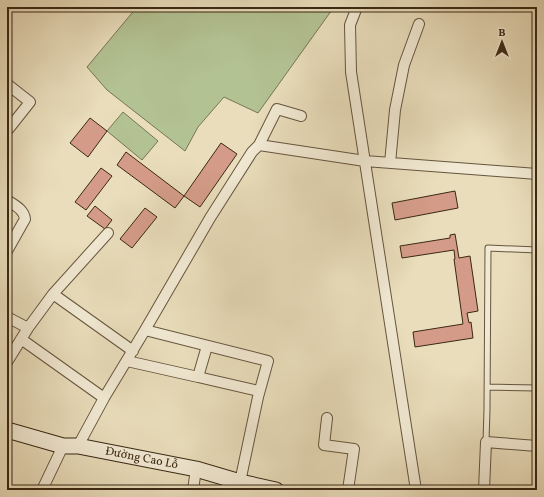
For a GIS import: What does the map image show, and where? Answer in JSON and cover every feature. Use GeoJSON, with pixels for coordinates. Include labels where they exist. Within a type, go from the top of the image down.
{"type":"FeatureCollection","features":[{"type":"Feature","properties":{"kind":"main road","name":"Đường Cao Lỗ"},"geometry":{"type":"LineString","coordinates":[[7,430],[63,446],[78,446],[196,469],[240,482],[276,490]]}},
{"type":"Feature","properties":{"kind":"street"},"geometry":{"type":"LineString","coordinates":[[356,7],[350,25],[351,72],[416,490]]}},
{"type":"Feature","properties":{"kind":"street"},"geometry":{"type":"LineString","coordinates":[[390,163],[395,110],[404,65],[419,24]]}},
{"type":"Feature","properties":{"kind":"street"},"geometry":{"type":"LineString","coordinates":[[7,84],[30,102],[7,131]]}},
{"type":"Feature","properties":{"kind":"street"},"geometry":{"type":"LineString","coordinates":[[78,446],[104,398],[146,330],[210,218],[252,152],[259,145],[277,109],[301,116]]}},
{"type":"Feature","properties":{"kind":"street"},"geometry":{"type":"LineString","coordinates":[[259,145],[365,161],[537,174]]}},
{"type":"Feature","properties":{"kind":"street"},"geometry":{"type":"LineString","coordinates":[[7,200],[25,214],[25,219],[7,251]]}},
{"type":"Feature","properties":{"kind":"street"},"geometry":{"type":"LineString","coordinates":[[7,362],[28,328],[53,294],[108,233]]}},
{"type":"Feature","properties":{"kind":"street"},"geometry":{"type":"LineString","coordinates":[[53,294],[133,351]]}},
{"type":"Feature","properties":{"kind":"street"},"geometry":{"type":"LineString","coordinates":[[7,318],[28,328]]}},
{"type":"Feature","properties":{"kind":"street"},"geometry":{"type":"LineString","coordinates":[[146,330],[268,361],[259,391],[240,482]]}},
{"type":"Feature","properties":{"kind":"street"},"geometry":{"type":"LineString","coordinates":[[21,339],[104,398]]}},
{"type":"Feature","properties":{"kind":"street"},"geometry":{"type":"LineString","coordinates":[[198,377],[207,346]]}},
{"type":"Feature","properties":{"kind":"street"},"geometry":{"type":"LineString","coordinates":[[127,361],[259,391]]}},
{"type":"Feature","properties":{"kind":"street"},"geometry":{"type":"LineString","coordinates":[[328,418],[324,445],[354,449],[348,490]]}},
{"type":"Feature","properties":{"kind":"street"},"geometry":{"type":"LineString","coordinates":[[484,490],[486,442],[537,446]]}},
{"type":"Feature","properties":{"kind":"street"},"geometry":{"type":"LineString","coordinates":[[42,490],[63,446]]}},
{"type":"Feature","properties":{"kind":"street"},"geometry":{"type":"LineString","coordinates":[[193,490],[196,469]]}},
{"type":"Feature","properties":{"kind":"lane"},"geometry":{"type":"LineString","coordinates":[[486,442],[488,248],[537,250]]}},
{"type":"Feature","properties":{"kind":"lane"},"geometry":{"type":"LineString","coordinates":[[487,387],[537,388]]}},
{"type":"Feature","properties":{"kind":"green space"},"geometry":{"type":"Polygon","coordinates":[[[137,7],[334,7],[258,113],[224,97],[198,127],[185,151],[107,90],[87,67],[137,7]]]}},
{"type":"Feature","properties":{"kind":"green space"},"geometry":{"type":"Polygon","coordinates":[[[123,112],[158,141],[142,160],[107,131],[123,112]]]}},
{"type":"Feature","properties":{"kind":"building"},"geometry":{"type":"Polygon","coordinates":[[[90,118],[107,131],[88,157],[70,143],[90,118]]]}},
{"type":"Feature","properties":{"kind":"building"},"geometry":{"type":"Polygon","coordinates":[[[221,143],[237,154],[200,207],[184,196],[221,143]]]}},
{"type":"Feature","properties":{"kind":"building"},"geometry":{"type":"Polygon","coordinates":[[[126,152],[184,196],[175,208],[117,165],[126,152]]]}},
{"type":"Feature","properties":{"kind":"building"},"geometry":{"type":"Polygon","coordinates":[[[101,168],[112,176],[86,210],[75,202],[101,168]]]}},
{"type":"Feature","properties":{"kind":"building"},"geometry":{"type":"Polygon","coordinates":[[[455,191],[458,208],[395,220],[392,203],[455,191]]]}},
{"type":"Feature","properties":{"kind":"building"},"geometry":{"type":"Polygon","coordinates":[[[95,206],[112,220],[105,229],[87,216],[95,206]]]}},
{"type":"Feature","properties":{"kind":"building"},"geometry":{"type":"Polygon","coordinates":[[[145,208],[157,217],[132,248],[120,239],[145,208]]]}},
{"type":"Feature","properties":{"kind":"building"},"geometry":{"type":"Polygon","coordinates":[[[455,234],[459,258],[470,256],[478,311],[467,313],[469,323],[471,322],[473,338],[415,347],[413,332],[463,324],[454,250],[402,258],[400,246],[450,238],[450,235],[455,234]]]}}]}
